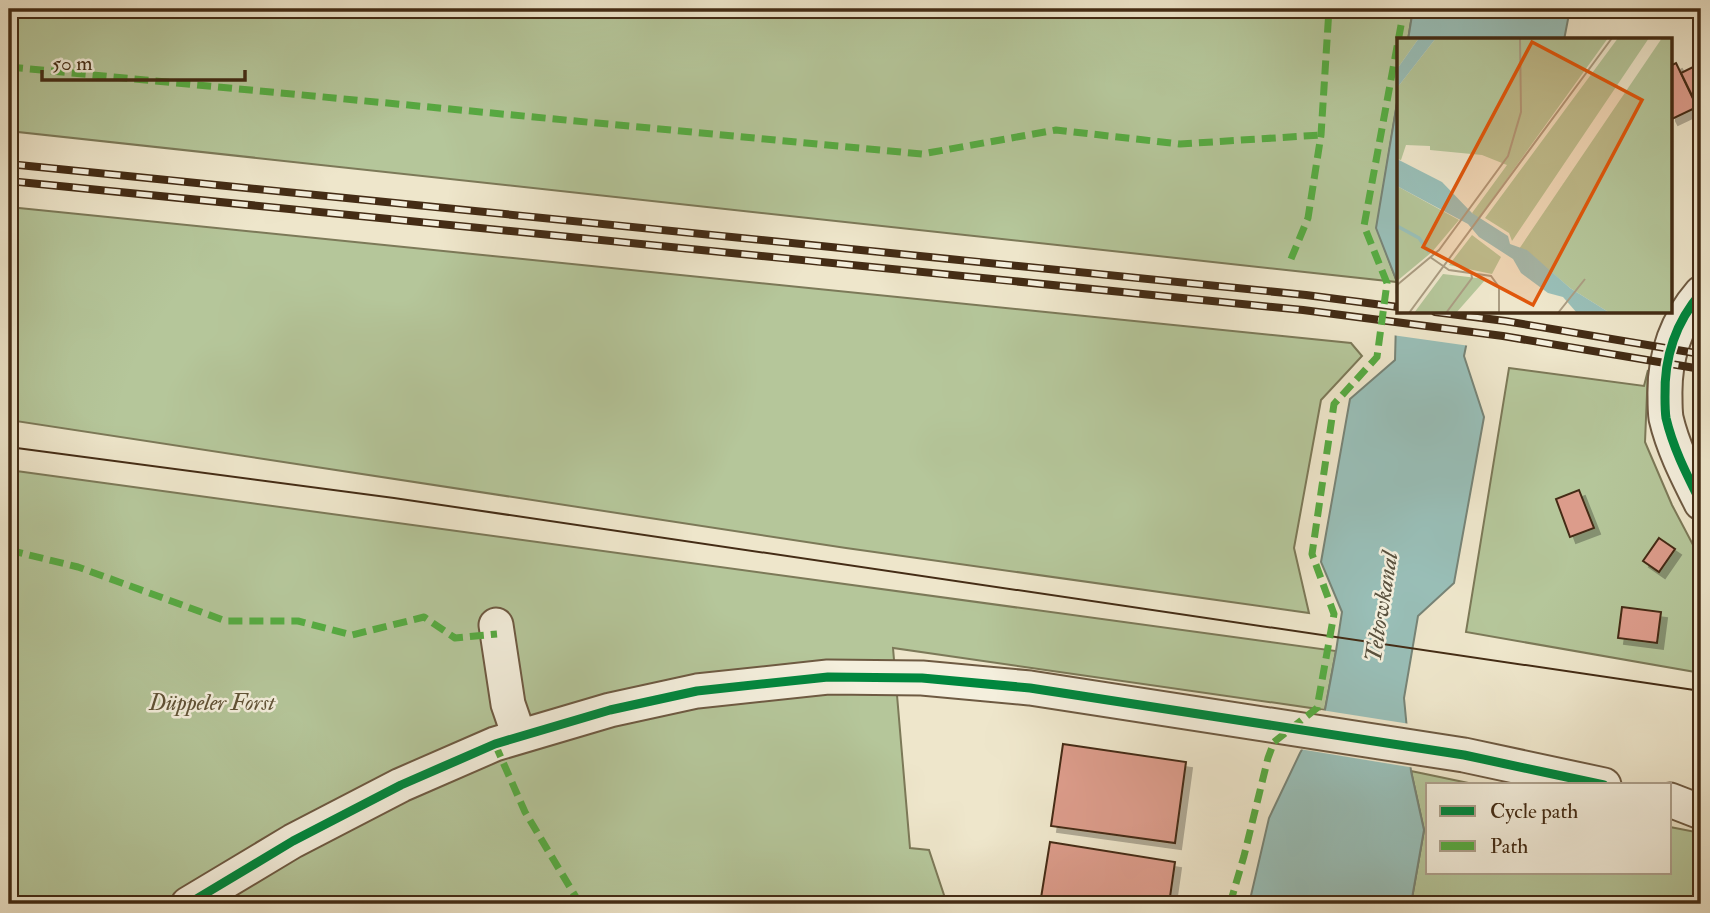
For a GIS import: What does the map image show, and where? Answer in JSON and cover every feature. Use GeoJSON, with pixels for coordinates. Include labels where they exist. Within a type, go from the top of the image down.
{"type":"FeatureCollection","features":[{"type":"Feature","properties":{"kind":"street"},"geometry":{"type":"LineString","coordinates":[[1701,293],[1691,304],[1676,331],[1665,373],[1665,416],[1678,456],[1701,503]]}},
{"type":"Feature","properties":{"kind":"street"},"geometry":{"type":"LineString","coordinates":[[496,625],[508,704],[519,736]]}},
{"type":"Feature","properties":{"kind":"street"},"geometry":{"type":"LineString","coordinates":[[188,904],[293,841],[401,785],[495,744],[610,710],[697,691],[828,677],[922,678],[1030,688],[1464,755],[1595,783]]}},
{"type":"Feature","properties":{"kind":"street"},"geometry":{"type":"LineString","coordinates":[[1672,801],[1701,812]]}},
{"type":"Feature","properties":{"kind":"green space"},"geometry":{"type":"Polygon","coordinates":[[[9,9],[1413,9],[1408,38],[1397,38],[1397,103],[1377,228],[1397,282],[9,131],[9,9]]]}},
{"type":"Feature","properties":{"kind":"green space"},"geometry":{"type":"Polygon","coordinates":[[[9,207],[1351,343],[1362,356],[1321,400],[1294,548],[1309,613],[846,548],[9,420],[9,207]]]}},
{"type":"Feature","properties":{"kind":"green space"},"geometry":{"type":"Polygon","coordinates":[[[1509,368],[1644,386],[1648,370],[1645,442],[1672,505],[1701,560],[1701,673],[1466,632],[1509,368]]]}},
{"type":"Feature","properties":{"kind":"green space","name":"Düppeler Forst"},"geometry":{"type":"Polygon","coordinates":[[[9,470],[1336,651],[1325,710],[893,648],[910,848],[929,850],[947,904],[9,904],[9,470]]]}},
{"type":"Feature","properties":{"kind":"green space"},"geometry":{"type":"Polygon","coordinates":[[[1411,771],[1468,783],[1426,783],[1426,874],[1672,874],[1672,827],[1701,833],[1701,904],[1411,904],[1424,830],[1411,771]]]}},
{"type":"Feature","properties":{"kind":"water"},"geometry":{"type":"Polygon","coordinates":[[[1413,9],[1570,9],[1564,38],[1408,38],[1413,9]]]}},
{"type":"Feature","properties":{"kind":"water"},"geometry":{"type":"Polygon","coordinates":[[[1397,103],[1397,282],[1376,228],[1397,103]]]}},
{"type":"Feature","properties":{"kind":"water","name":"Teltowkanal"},"geometry":{"type":"Polygon","coordinates":[[[1397,282],[1397,313],[1473,313],[1464,356],[1484,417],[1454,583],[1418,616],[1404,698],[1411,771],[1424,830],[1411,904],[1249,904],[1269,818],[1300,753],[1325,710],[1342,612],[1321,562],[1350,399],[1395,360],[1397,282]]]}},
{"type":"Feature","properties":{"kind":"pier"},"geometry":{"type":"Polygon","coordinates":[[[1393,293],[1397,294],[1397,313],[1477,313],[1470,346],[1392,335],[1393,293]]]}},
{"type":"Feature","properties":{"kind":"pier"},"geometry":{"type":"Polygon","coordinates":[[[1321,710],[1410,724],[1415,768],[1299,749],[1321,710]]]}},
{"type":"Feature","properties":{"kind":"building"},"geometry":{"type":"Polygon","coordinates":[[[1676,63],[1697,107],[1672,119],[1672,65],[1676,63]]]}},
{"type":"Feature","properties":{"kind":"building"},"geometry":{"type":"Polygon","coordinates":[[[1701,63],[1701,114],[1681,73],[1701,63]]]}},
{"type":"Feature","properties":{"kind":"building"},"geometry":{"type":"Polygon","coordinates":[[[1579,490],[1594,528],[1570,537],[1556,499],[1579,490]]]}},
{"type":"Feature","properties":{"kind":"building"},"geometry":{"type":"Polygon","coordinates":[[[1659,538],[1675,549],[1659,572],[1643,561],[1659,538]]]}},
{"type":"Feature","properties":{"kind":"building"},"geometry":{"type":"Polygon","coordinates":[[[1622,607],[1661,612],[1657,643],[1618,638],[1622,607]]]}},
{"type":"Feature","properties":{"kind":"building"},"geometry":{"type":"Polygon","coordinates":[[[1063,744],[1186,762],[1175,843],[1051,826],[1063,744]]]}},
{"type":"Feature","properties":{"kind":"building"},"geometry":{"type":"Polygon","coordinates":[[[1050,842],[1175,862],[1169,904],[1040,904],[1050,842]]]}},
{"type":"Feature","properties":{"kind":"waterway"},"geometry":{"type":"LineString","coordinates":[[1698,904],[1701,897]]}},
{"type":"Feature","properties":{"kind":"tram line"},"geometry":{"type":"LineString","coordinates":[[9,447],[394,498],[1701,691]]}},
{"type":"Feature","properties":{"kind":"railway"},"geometry":{"type":"LineString","coordinates":[[9,164],[1306,295],[1397,307]]}},
{"type":"Feature","properties":{"kind":"railway"},"geometry":{"type":"LineString","coordinates":[[9,181],[1303,310],[1503,336],[1701,369]]}},
{"type":"Feature","properties":{"kind":"railway"},"geometry":{"type":"LineString","coordinates":[[1443,313],[1701,354]]}},
{"type":"Feature","properties":{"kind":"marked path"},"geometry":{"type":"LineString","coordinates":[[1291,259],[1308,218],[1321,135],[1329,9]]}},
{"type":"Feature","properties":{"kind":"marked path"},"geometry":{"type":"LineString","coordinates":[[1399,38],[1404,9]]}},
{"type":"Feature","properties":{"kind":"marked path"},"geometry":{"type":"LineString","coordinates":[[1230,904],[1274,742],[1317,708],[1334,614],[1312,554],[1334,404],[1377,357],[1387,283],[1364,226],[1397,47]]}},
{"type":"Feature","properties":{"kind":"marked path"},"geometry":{"type":"LineString","coordinates":[[9,67],[922,154],[1056,130],[1180,144],[1321,135]]}},
{"type":"Feature","properties":{"kind":"marked path"},"geometry":{"type":"LineString","coordinates":[[9,550],[78,567],[226,621],[298,621],[352,635],[424,617],[455,638],[497,634]]}},
{"type":"Feature","properties":{"kind":"marked path"},"geometry":{"type":"LineString","coordinates":[[495,744],[525,812],[580,904]]}},
{"type":"Feature","properties":{"kind":"cycle path"},"geometry":{"type":"LineString","coordinates":[[1701,293],[1678,329],[1669,355],[1665,383],[1666,418],[1672,440],[1701,503]]}},
{"type":"Feature","properties":{"kind":"cycle path"},"geometry":{"type":"LineString","coordinates":[[188,904],[293,841],[401,785],[495,744],[610,710],[697,691],[828,677],[922,678],[1030,688],[1464,755],[1595,783]]}}]}
